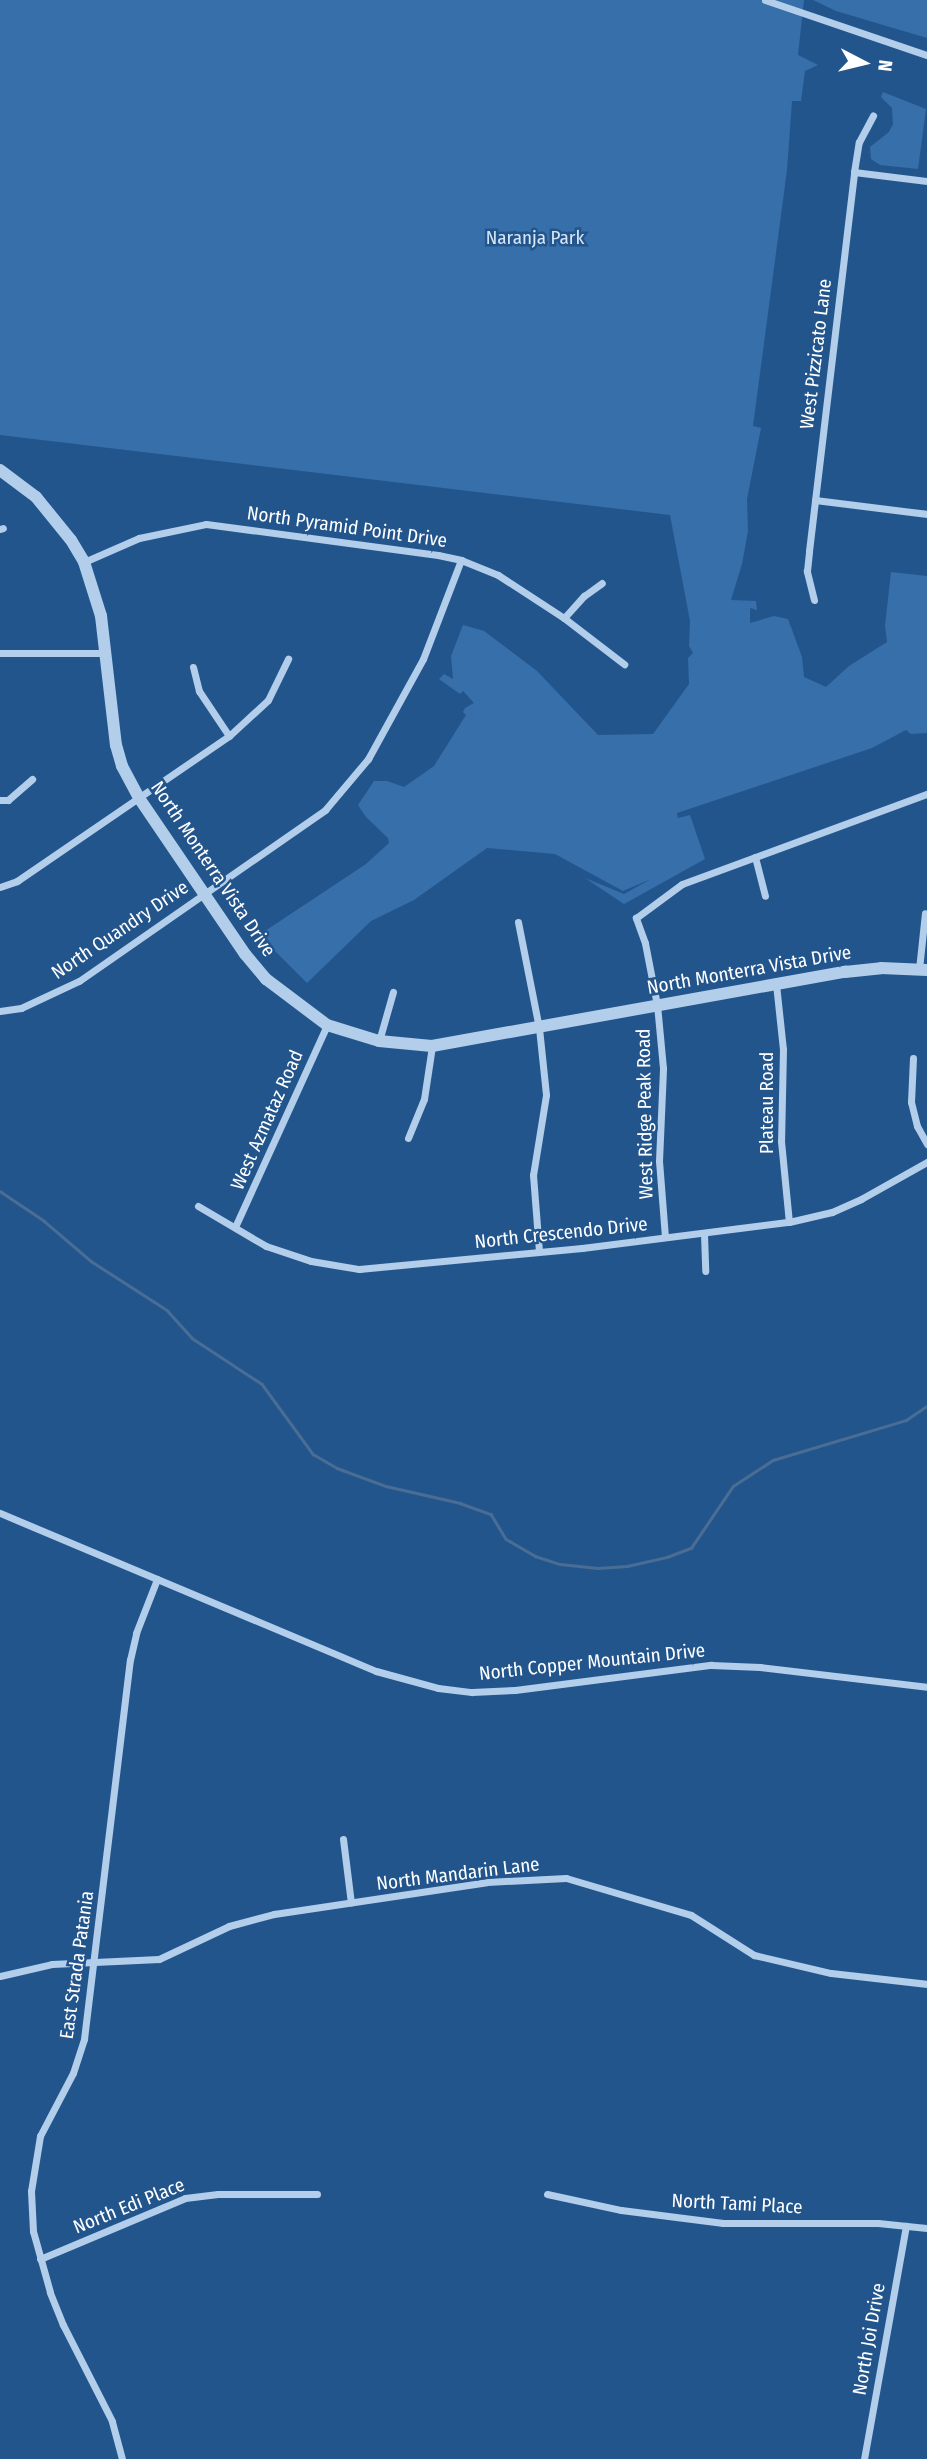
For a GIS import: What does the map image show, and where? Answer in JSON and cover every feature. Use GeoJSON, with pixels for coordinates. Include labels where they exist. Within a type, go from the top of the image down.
{"type":"FeatureCollection","features":[{"type":"Feature","properties":{"kind":"street"},"geometry":{"type":"LineString","coordinates":[[765,0],[927,55]]}},
{"type":"Feature","properties":{"kind":"street","name":"West Pizzicato Lane"},"geometry":{"type":"LineString","coordinates":[[814,600],[807,571],[854,172],[859,142],[873,116]]}},
{"type":"Feature","properties":{"kind":"street"},"geometry":{"type":"LineString","coordinates":[[854,172],[927,181]]}},
{"type":"Feature","properties":{"kind":"street","name":"North Monterra Vista Drive"},"geometry":{"type":"LineString","coordinates":[[0,470],[36,497],[71,540],[83,562],[101,616],[116,746],[122,766],[139,798],[266,979],[327,1025],[379,1041],[432,1046],[845,972],[923,969]]}},
{"type":"Feature","properties":{"kind":"street"},"geometry":{"type":"LineString","coordinates":[[815,500],[927,514]]}},
{"type":"Feature","properties":{"kind":"street","name":"North Pyramid Point Drive"},"geometry":{"type":"LineString","coordinates":[[83,562],[139,538],[206,524],[461,560],[498,575],[564,618],[624,664]]}},
{"type":"Feature","properties":{"kind":"street","name":"North Quandry Drive"},"geometry":{"type":"LineString","coordinates":[[0,1011],[21,1009],[79,981],[325,810],[368,759],[423,659],[461,560]]}},
{"type":"Feature","properties":{"kind":"street"},"geometry":{"type":"LineString","coordinates":[[564,618],[584,596],[602,583]]}},
{"type":"Feature","properties":{"kind":"street"},"geometry":{"type":"LineString","coordinates":[[0,653],[106,653]]}},
{"type":"Feature","properties":{"kind":"street"},"geometry":{"type":"LineString","coordinates":[[0,887],[17,881],[229,736],[268,700],[288,659]]}},
{"type":"Feature","properties":{"kind":"street"},"geometry":{"type":"LineString","coordinates":[[193,667],[199,691],[229,736]]}},
{"type":"Feature","properties":{"kind":"street"},"geometry":{"type":"LineString","coordinates":[[0,800],[8,800],[32,779]]}},
{"type":"Feature","properties":{"kind":"street"},"geometry":{"type":"LineString","coordinates":[[765,896],[755,857],[927,794]]}},
{"type":"Feature","properties":{"kind":"street","name":"West Ridge Peak Road"},"geometry":{"type":"LineString","coordinates":[[665,1237],[659,1161],[663,1068],[657,1005],[645,943],[636,918],[682,884],[755,857]]}},
{"type":"Feature","properties":{"kind":"street"},"geometry":{"type":"LineString","coordinates":[[923,969],[925,913]]}},
{"type":"Feature","properties":{"kind":"street"},"geometry":{"type":"LineString","coordinates":[[518,922],[539,1028],[547,1095],[533,1175],[539,1251]]}},
{"type":"Feature","properties":{"kind":"street","name":"Plateau Road"},"geometry":{"type":"LineString","coordinates":[[776,984],[783,1049],[781,1141],[789,1222]]}},
{"type":"Feature","properties":{"kind":"street"},"geometry":{"type":"LineString","coordinates":[[379,1041],[393,992]]}},
{"type":"Feature","properties":{"kind":"street","name":"West Azmataz Road"},"geometry":{"type":"LineString","coordinates":[[235,1227],[327,1025]]}},
{"type":"Feature","properties":{"kind":"street"},"geometry":{"type":"LineString","coordinates":[[408,1138],[424,1099],[432,1046]]}},
{"type":"Feature","properties":{"kind":"street"},"geometry":{"type":"LineString","coordinates":[[913,1058],[911,1102],[917,1126],[927,1144]]}},
{"type":"Feature","properties":{"kind":"street","name":"North Crescendo Drive"},"geometry":{"type":"LineString","coordinates":[[198,1206],[266,1246],[311,1261],[359,1269],[704,1234],[789,1222],[832,1212],[927,1162]]}},
{"type":"Feature","properties":{"kind":"street"},"geometry":{"type":"LineString","coordinates":[[704,1234],[705,1271]]}},
{"type":"Feature","properties":{"kind":"street","name":"North Copper Mountain Drive"},"geometry":{"type":"LineString","coordinates":[[0,1513],[376,1671],[438,1688],[472,1692],[515,1690],[711,1665],[760,1667],[927,1686]]}},
{"type":"Feature","properties":{"kind":"street","name":"East Strada Patania"},"geometry":{"type":"LineString","coordinates":[[122,2459],[112,2421],[63,2325],[40,2259],[31,2215],[34,2160],[40,2136],[82,2049],[96,1962],[130,1660],[136,1633],[158,1579]]}},
{"type":"Feature","properties":{"kind":"street","name":"North Mandarin Lane"},"geometry":{"type":"LineString","coordinates":[[343,1839],[351,1903]]}},
{"type":"Feature","properties":{"kind":"street","name":"North Mandarin Lane"},"geometry":{"type":"LineString","coordinates":[[0,1976],[35,1966],[159,1959],[246,1920],[487,1882],[566,1878],[691,1915],[754,1955],[831,1973],[927,1984]]}},
{"type":"Feature","properties":{"kind":"street","name":"North Edi Place"},"geometry":{"type":"LineString","coordinates":[[40,2259],[185,2198],[218,2194],[317,2194]]}},
{"type":"Feature","properties":{"kind":"street","name":"North Tami Place"},"geometry":{"type":"LineString","coordinates":[[547,2194],[621,2210],[723,2223],[906,2225],[927,2228]]}},
{"type":"Feature","properties":{"kind":"street","name":"North Joi Drive"},"geometry":{"type":"LineString","coordinates":[[864,2459],[906,2225]]}},
{"type":"Feature","properties":{"kind":"green space","name":"Naranja Park"},"geometry":{"type":"Polygon","coordinates":[[[0,0],[804,0],[798,55],[818,65],[805,71],[801,101],[792,101],[787,170],[753,426],[761,428],[747,499],[748,531],[731,600],[756,601],[757,610],[750,608],[750,623],[774,616],[788,619],[802,657],[804,677],[826,687],[849,666],[887,642],[885,626],[891,572],[927,576],[927,733],[911,734],[906,730],[872,748],[677,813],[678,818],[690,815],[705,859],[624,904],[585,878],[624,894],[651,879],[623,891],[555,854],[487,848],[414,900],[371,921],[307,983],[259,935],[366,864],[389,843],[388,838],[366,817],[358,805],[374,781],[387,781],[404,787],[434,766],[466,715],[463,712],[465,708],[474,703],[463,691],[460,694],[439,679],[444,674],[453,679],[451,656],[463,625],[484,631],[537,671],[598,735],[653,734],[689,684],[688,658],[693,653],[689,646],[690,621],[670,515],[0,435],[0,0]]]}},
{"type":"Feature","properties":{"kind":"green space"},"geometry":{"type":"Polygon","coordinates":[[[813,0],[927,0],[927,38],[836,11],[813,0]]]}},
{"type":"Feature","properties":{"kind":"green space"},"geometry":{"type":"Polygon","coordinates":[[[883,92],[926,109],[918,169],[880,165],[871,159],[870,147],[889,132],[893,124],[892,108],[881,97],[883,92]]]}},
{"type":"Feature","properties":{"kind":"waterway"},"geometry":{"type":"LineString","coordinates":[[0,1191],[43,1220],[91,1261],[167,1310],[192,1338],[262,1384],[313,1454],[337,1468],[386,1486],[460,1503],[491,1514],[506,1539],[535,1556],[560,1564],[598,1568],[627,1566],[667,1557],[691,1548],[733,1486],[773,1460],[906,1420],[927,1406]]}}]}
